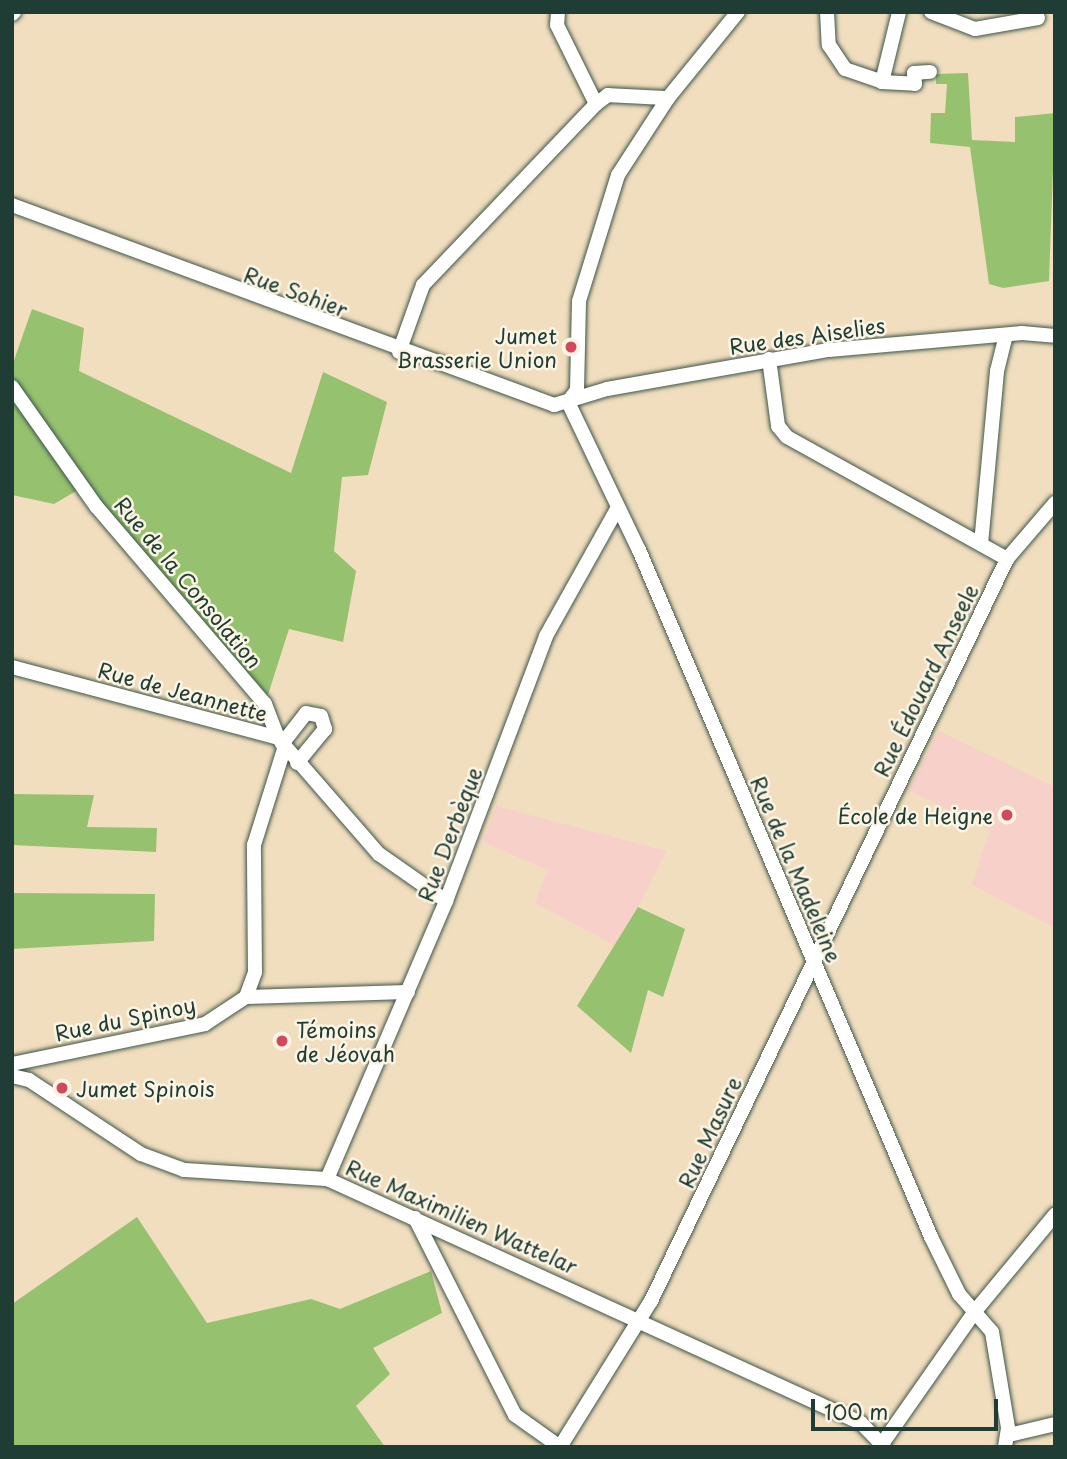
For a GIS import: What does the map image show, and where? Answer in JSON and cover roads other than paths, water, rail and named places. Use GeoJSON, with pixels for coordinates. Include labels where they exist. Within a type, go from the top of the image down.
{"type":"FeatureCollection","features":[{"type":"Feature","properties":{"kind":"street"},"geometry":{"type":"LineString","coordinates":[[558,12],[557,25],[596,104]]}},
{"type":"Feature","properties":{"kind":"street"},"geometry":{"type":"LineString","coordinates":[[568,402],[577,390],[579,302],[608,201],[668,98],[738,12]]}},
{"type":"Feature","properties":{"kind":"street"},"geometry":{"type":"LineString","coordinates":[[827,12],[835,62],[882,82],[915,84],[914,73],[930,72]]}},
{"type":"Feature","properties":{"kind":"street"},"geometry":{"type":"LineString","coordinates":[[882,82],[900,12]]}},
{"type":"Feature","properties":{"kind":"street"},"geometry":{"type":"LineString","coordinates":[[931,12],[975,29],[1038,18]]}},
{"type":"Feature","properties":{"kind":"street"},"geometry":{"type":"LineString","coordinates":[[398,352],[423,285],[596,104],[608,96],[668,98]]}},
{"type":"Feature","properties":{"kind":"street","name":"Rue Sohier"},"geometry":{"type":"LineString","coordinates":[[12,205],[398,352],[533,399],[568,402]]}},
{"type":"Feature","properties":{"kind":"street"},"geometry":{"type":"LineString","coordinates":[[981,544],[997,371],[1006,335]]}},
{"type":"Feature","properties":{"kind":"street","name":"Rue des Aiselies"},"geometry":{"type":"LineString","coordinates":[[568,402],[769,359],[1006,335],[1055,336]]}},
{"type":"Feature","properties":{"kind":"street"},"geometry":{"type":"LineString","coordinates":[[769,359],[778,426],[786,437],[1007,559]]}},
{"type":"Feature","properties":{"kind":"street","name":"Rue de la Consolation"},"geometry":{"type":"LineString","coordinates":[[12,387],[96,506],[265,704],[281,744]]}},
{"type":"Feature","properties":{"kind":"street","name":"Rue de la Madeleine"},"geometry":{"type":"LineString","coordinates":[[568,402],[814,962],[931,1237],[959,1294],[976,1311],[997,1345],[1007,1441]]}},
{"type":"Feature","properties":{"kind":"street","name":"Rue Édouard Anseele"},"geometry":{"type":"LineString","coordinates":[[814,962],[1007,559],[1055,503]]}},
{"type":"Feature","properties":{"kind":"street","name":"Rue Derbèque"},"geometry":{"type":"LineString","coordinates":[[327,1179],[446,901],[546,636],[617,509]]}},
{"type":"Feature","properties":{"kind":"street","name":"Rue de Jeannette"},"geometry":{"type":"LineString","coordinates":[[12,667],[281,744],[379,854],[446,901]]}},
{"type":"Feature","properties":{"kind":"street"},"geometry":{"type":"LineString","coordinates":[[297,763],[325,721],[306,713],[281,744],[254,845],[256,972],[246,998],[408,992]]}},
{"type":"Feature","properties":{"kind":"street","name":"Rue Masure"},"geometry":{"type":"LineString","coordinates":[[560,1447],[637,1318],[651,1301],[814,962]]}},
{"type":"Feature","properties":{"kind":"street","name":"Rue du Spinoy"},"geometry":{"type":"LineString","coordinates":[[12,1064],[205,1024],[246,998]]}},
{"type":"Feature","properties":{"kind":"street","name":"Rue Maximilien Wattelar"},"geometry":{"type":"LineString","coordinates":[[12,1076],[29,1080],[141,1154],[184,1170],[327,1179],[637,1318],[861,1423],[883,1445]]}},
{"type":"Feature","properties":{"kind":"street"},"geometry":{"type":"LineString","coordinates":[[883,1445],[976,1311],[1055,1215]]}},
{"type":"Feature","properties":{"kind":"street"},"geometry":{"type":"LineString","coordinates":[[415,1218],[515,1415],[560,1447]]}},
{"type":"Feature","properties":{"kind":"street"},"geometry":{"type":"LineString","coordinates":[[965,1330],[988,1333],[997,1345]]}},
{"type":"Feature","properties":{"kind":"street"},"geometry":{"type":"LineString","coordinates":[[1007,1441],[1055,1424]]}},
{"type":"Feature","properties":{"kind":"place","name":"Jumet Brasserie Union"},"geometry":{"type":"Point","coordinates":[571,347]}},
{"type":"Feature","properties":{"kind":"place","name":"École de Heigne"},"geometry":{"type":"Point","coordinates":[1007,815]}},
{"type":"Feature","properties":{"kind":"place","name":"Témoins de Jéovah"},"geometry":{"type":"Point","coordinates":[282,1041]}},
{"type":"Feature","properties":{"kind":"place","name":"Jumet Spinois"},"geometry":{"type":"Point","coordinates":[62,1088]}}]}
